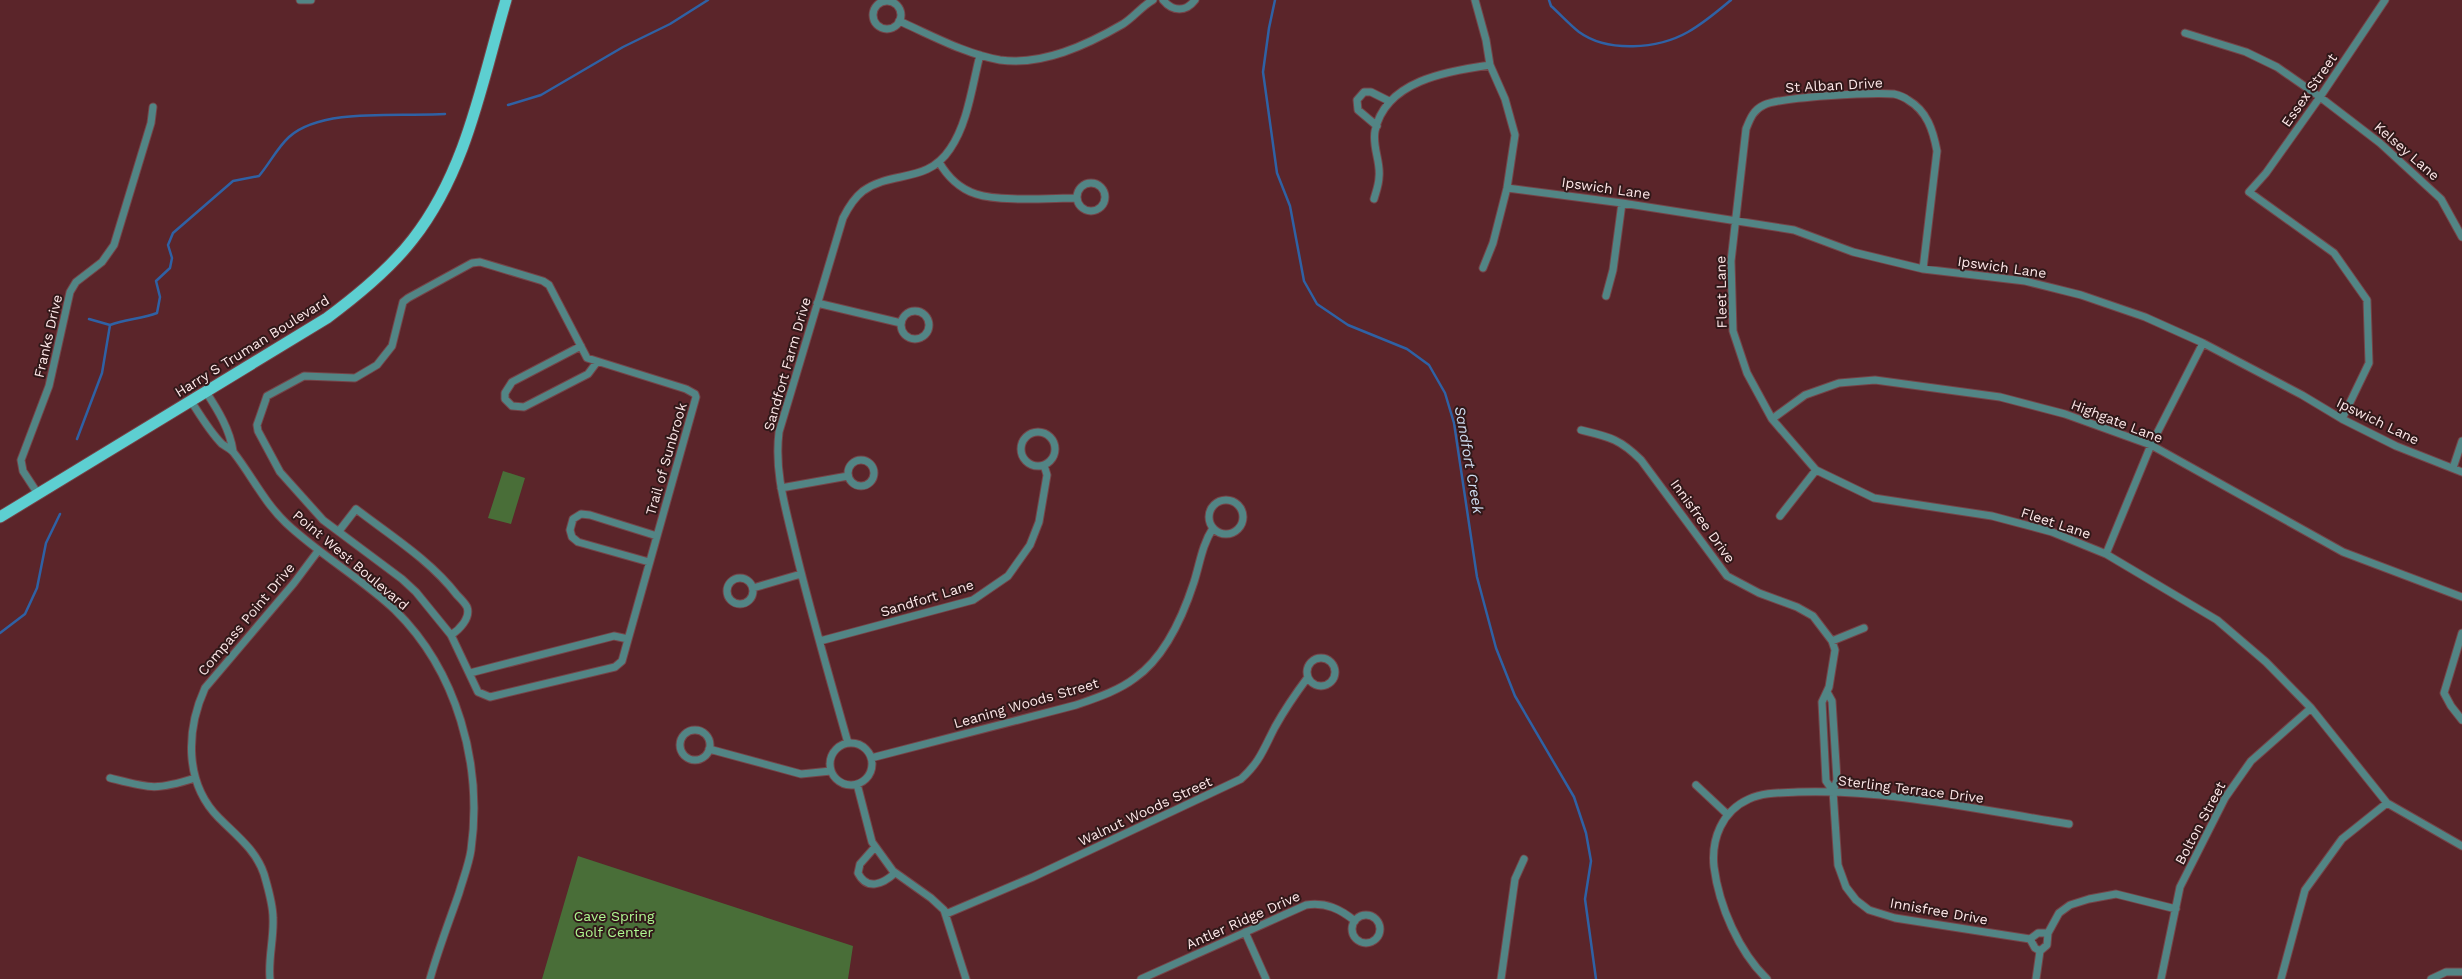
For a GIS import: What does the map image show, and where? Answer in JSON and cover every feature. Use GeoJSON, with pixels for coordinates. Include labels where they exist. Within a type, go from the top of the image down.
{"type":"FeatureCollection","features":[{"type":"Feature","properties":{"kind":"main road","name":"Harry S Truman Boulevard"},"geometry":{"type":"LineString","coordinates":[[0,517],[260,361],[340,309],[397,258],[414,238],[446,187],[457,163],[470,128],[506,0]]}},
{"type":"Feature","properties":{"kind":"street"},"geometry":{"type":"LineString","coordinates":[[300,0],[311,0]]}},
{"type":"Feature","properties":{"kind":"street"},"geometry":{"type":"LineString","coordinates":[[899,21],[980,55],[1001,60],[1025,60],[1047,57],[1069,50],[1123,24],[1153,0]]}},
{"type":"Feature","properties":{"kind":"street"},"geometry":{"type":"LineString","coordinates":[[1163,0],[1168,5],[1179,9],[1190,6],[1195,0]]}},
{"type":"Feature","properties":{"kind":"street"},"geometry":{"type":"LineString","coordinates":[[1475,0],[1486,40],[1490,65],[1505,99],[1515,135],[1507,188],[1494,243],[1483,268]]}},
{"type":"Feature","properties":{"kind":"street","name":"Essex Street"},"geometry":{"type":"LineString","coordinates":[[2342,419],[2369,363],[2367,300],[2334,253],[2249,192],[2266,173],[2320,97],[2385,0]]}},
{"type":"Feature","properties":{"kind":"street"},"geometry":{"type":"LineString","coordinates":[[880,2],[894,2],[900,9],[899,21],[892,28],[882,28],[873,18],[874,9],[880,2]]}},
{"type":"Feature","properties":{"kind":"street","name":"Kelsey Lane"},"geometry":{"type":"LineString","coordinates":[[2185,33],[2246,52],[2277,67],[2320,97],[2380,143],[2441,198],[2462,237]]}},
{"type":"Feature","properties":{"kind":"street","name":"Sandfort Farm Drive"},"geometry":{"type":"LineString","coordinates":[[848,744],[801,574],[781,488],[776,455],[779,432],[839,229],[851,204],[863,192],[876,184],[926,171],[939,162],[949,151],[960,133],[980,55]]}},
{"type":"Feature","properties":{"kind":"street"},"geometry":{"type":"LineString","coordinates":[[1374,199],[1380,176],[1375,150],[1377,126],[1389,101],[1414,84],[1456,70],[1490,65]]}},
{"type":"Feature","properties":{"kind":"street"},"geometry":{"type":"LineString","coordinates":[[1377,126],[1358,110],[1357,100],[1364,92],[1371,92],[1389,101]]}},
{"type":"Feature","properties":{"kind":"street","name":"St Alban Drive"},"geometry":{"type":"LineString","coordinates":[[1736,220],[1746,129],[1753,113],[1762,106],[1783,100],[1894,94],[1906,98],[1925,114],[1933,132],[1937,151],[1923,269]]}},
{"type":"Feature","properties":{"kind":"street","name":"Franks Drive"},"geometry":{"type":"LineString","coordinates":[[38,494],[23,471],[22,460],[49,386],[67,300],[76,282],[102,262],[114,245],[153,107]]}},
{"type":"Feature","properties":{"kind":"street"},"geometry":{"type":"LineString","coordinates":[[939,162],[951,178],[976,194],[1006,197],[1077,198]]}},
{"type":"Feature","properties":{"kind":"street"},"geometry":{"type":"LineString","coordinates":[[1089,183],[1101,188],[1105,196],[1103,205],[1091,211],[1082,208],[1077,198],[1081,188],[1089,183]]}},
{"type":"Feature","properties":{"kind":"street","name":"Ipswich Lane"},"geometry":{"type":"LineString","coordinates":[[1507,188],[1622,203],[1794,230],[1853,252],[1923,269],[2025,281],[2081,295],[2144,317],[2203,343],[2302,395],[2342,419],[2396,446],[2462,472]]}},
{"type":"Feature","properties":{"kind":"street"},"geometry":{"type":"LineString","coordinates":[[1606,296],[1613,270],[1622,203]]}},
{"type":"Feature","properties":{"kind":"street","name":"Fleet Lane"},"geometry":{"type":"LineString","coordinates":[[1736,220],[1731,261],[1733,331],[1747,373],[1772,419],[1816,470],[1874,498],[1992,516],[2052,532],[2106,554],[2217,620],[2266,662],[2311,708],[2387,803],[2462,846]]}},
{"type":"Feature","properties":{"kind":"street","name":"Trail of Sunbrook"},"geometry":{"type":"LineString","coordinates":[[480,262],[544,281],[549,285],[587,358],[597,362],[686,389],[695,394],[696,403],[622,661],[615,667],[490,697],[478,692],[451,635],[416,592],[402,579],[323,520],[280,472],[258,431],[257,425],[264,402],[272,392],[304,376],[355,378],[365,373],[382,360],[392,346],[404,302],[408,298],[472,263],[480,262]]}},
{"type":"Feature","properties":{"kind":"street"},"geometry":{"type":"LineString","coordinates":[[817,303],[900,323]]}},
{"type":"Feature","properties":{"kind":"street"},"geometry":{"type":"LineString","coordinates":[[917,311],[925,315],[928,328],[919,338],[910,338],[903,332],[900,323],[904,315],[917,311]]}},
{"type":"Feature","properties":{"kind":"street"},"geometry":{"type":"LineString","coordinates":[[2106,554],[2151,445],[2203,343]]}},
{"type":"Feature","properties":{"kind":"street"},"geometry":{"type":"LineString","coordinates":[[581,346],[512,382],[505,393],[508,402],[512,406],[524,407],[588,374],[597,362]]}},
{"type":"Feature","properties":{"kind":"street","name":"Highgate Lane"},"geometry":{"type":"LineString","coordinates":[[1772,419],[1805,395],[1839,383],[1875,380],[2000,397],[2065,414],[2151,445],[2343,552],[2462,597]]}},
{"type":"Feature","properties":{"kind":"street","name":"Point West Boulevard"},"geometry":{"type":"LineString","coordinates":[[206,392],[216,406],[232,439],[233,451]]}},
{"type":"Feature","properties":{"kind":"street","name":"Point West Boulevard"},"geometry":{"type":"LineString","coordinates":[[191,401],[222,444],[233,451],[261,496],[285,522],[318,551],[366,585],[395,610],[424,643],[447,680],[465,739],[474,787],[471,852],[430,979]]}},
{"type":"Feature","properties":{"kind":"street","name":"Innisfree Drive"},"geometry":{"type":"LineString","coordinates":[[1581,430],[1613,437],[1642,460],[1727,576],[1759,593],[1779,599],[1813,616],[1832,640],[1834,650],[1827,692],[1822,702],[1826,781],[1833,791]]}},
{"type":"Feature","properties":{"kind":"street","name":"Sandfort Lane"},"geometry":{"type":"LineString","coordinates":[[1031,433],[1047,434],[1054,442],[1053,457],[1044,465],[1031,464],[1023,456],[1021,446],[1031,433]]}},
{"type":"Feature","properties":{"kind":"street"},"geometry":{"type":"LineString","coordinates":[[2452,468],[2462,441]]}},
{"type":"Feature","properties":{"kind":"street","name":"Sandfort Lane"},"geometry":{"type":"LineString","coordinates":[[820,641],[973,600],[1008,576],[1030,546],[1039,522],[1047,475],[1044,465]]}},
{"type":"Feature","properties":{"kind":"street"},"geometry":{"type":"LineString","coordinates":[[1780,516],[1816,470]]}},
{"type":"Feature","properties":{"kind":"street"},"geometry":{"type":"LineString","coordinates":[[781,488],[848,476]]}},
{"type":"Feature","properties":{"kind":"street","name":"Leaning Woods Street"},"geometry":{"type":"LineString","coordinates":[[1228,500],[1238,504],[1244,519],[1239,529],[1229,534],[1223,534],[1213,528],[1209,517],[1213,506],[1218,502],[1228,500]]}},
{"type":"Feature","properties":{"kind":"street"},"geometry":{"type":"LineString","coordinates":[[339,531],[356,509],[445,579],[467,607],[467,617],[460,629],[451,635]]}},
{"type":"Feature","properties":{"kind":"street"},"geometry":{"type":"LineString","coordinates":[[649,562],[578,542],[572,538],[573,519],[581,514],[590,515],[657,536]]}},
{"type":"Feature","properties":{"kind":"street","name":"Leaning Woods Street"},"geometry":{"type":"LineString","coordinates":[[871,758],[1076,705],[1108,693],[1135,679],[1154,662],[1179,620],[1195,581],[1204,542],[1213,528]]}},
{"type":"Feature","properties":{"kind":"street","name":"Compass Point Drive"},"geometry":{"type":"LineString","coordinates":[[270,979],[269,952],[273,918],[263,872],[246,843],[208,805],[195,778],[191,750],[191,728],[197,705],[205,688],[294,583],[318,551]]}},
{"type":"Feature","properties":{"kind":"street"},"geometry":{"type":"LineString","coordinates":[[754,588],[801,574]]}},
{"type":"Feature","properties":{"kind":"street"},"geometry":{"type":"LineString","coordinates":[[1832,640],[1864,628]]}},
{"type":"Feature","properties":{"kind":"street"},"geometry":{"type":"LineString","coordinates":[[2462,633],[2444,693],[2462,720]]}},
{"type":"Feature","properties":{"kind":"street"},"geometry":{"type":"LineString","coordinates":[[470,673],[614,636],[628,639]]}},
{"type":"Feature","properties":{"kind":"street","name":"Walnut Woods Street"},"geometry":{"type":"LineString","coordinates":[[946,914],[1033,877],[1241,778],[1253,768],[1265,750],[1282,716],[1308,677],[1308,668],[1313,661],[1326,659],[1333,665],[1335,674],[1327,685],[1318,686],[1308,677]]}},
{"type":"Feature","properties":{"kind":"street","name":"Innisfree Drive"},"geometry":{"type":"LineString","coordinates":[[1827,692],[1832,701],[1837,780],[1833,791],[1838,865],[1846,887],[1856,900],[1869,910],[1894,918],[2030,939]]}},
{"type":"Feature","properties":{"kind":"street","name":"Bolton Street"},"geometry":{"type":"LineString","coordinates":[[2161,979],[2180,887],[2224,798],[2251,761],[2311,708]]}},
{"type":"Feature","properties":{"kind":"street"},"geometry":{"type":"LineString","coordinates":[[698,730],[706,735],[709,749],[699,759],[690,759],[682,752],[682,738],[688,732],[698,730]]}},
{"type":"Feature","properties":{"kind":"street"},"geometry":{"type":"LineString","coordinates":[[848,744],[860,745],[871,758],[872,765],[867,777],[857,784],[850,785],[838,781],[831,770],[830,759],[833,753],[848,744]]}},
{"type":"Feature","properties":{"kind":"street"},"geometry":{"type":"LineString","coordinates":[[709,749],[800,774],[831,770]]}},
{"type":"Feature","properties":{"kind":"street"},"geometry":{"type":"LineString","coordinates":[[110,778],[147,788],[162,788],[195,778]]}},
{"type":"Feature","properties":{"kind":"street"},"geometry":{"type":"LineString","coordinates":[[857,784],[875,847],[895,873],[931,898],[946,914],[966,979]]}},
{"type":"Feature","properties":{"kind":"street"},"geometry":{"type":"LineString","coordinates":[[1696,785],[1727,814],[1715,843],[1714,862],[1717,885],[1734,932],[1759,972],[1766,979]]}},
{"type":"Feature","properties":{"kind":"street","name":"Sterling Terrace Drive"},"geometry":{"type":"LineString","coordinates":[[1727,814],[1749,799],[1766,794],[1833,791],[1889,796],[2069,824]]}},
{"type":"Feature","properties":{"kind":"street"},"geometry":{"type":"LineString","coordinates":[[2281,979],[2305,890],[2342,839],[2387,803]]}},
{"type":"Feature","properties":{"kind":"street"},"geometry":{"type":"LineString","coordinates":[[875,847],[860,864],[858,873],[861,880],[870,885],[877,884],[887,880],[895,873]]}},
{"type":"Feature","properties":{"kind":"street"},"geometry":{"type":"LineString","coordinates":[[1501,979],[1514,879],[1524,860]]}},
{"type":"Feature","properties":{"kind":"street"},"geometry":{"type":"LineString","coordinates":[[2036,979],[2040,951],[2047,945],[2048,933],[2059,912],[2070,905],[2116,894],[2176,909]]}},
{"type":"Feature","properties":{"kind":"street","name":"Antler Ridge Drive"},"geometry":{"type":"LineString","coordinates":[[1141,979],[1306,904],[1340,909],[1355,921]]}},
{"type":"Feature","properties":{"kind":"street"},"geometry":{"type":"LineString","coordinates":[[1365,915],[1374,917],[1381,929],[1377,938],[1369,943],[1356,940],[1352,931],[1355,921],[1365,915]]}},
{"type":"Feature","properties":{"kind":"street"},"geometry":{"type":"LineString","coordinates":[[1245,932],[1266,979]]}},
{"type":"Feature","properties":{"kind":"street"},"geometry":{"type":"LineString","coordinates":[[2040,951],[2035,948],[2030,939],[2038,933],[2048,933]]}},
{"type":"Feature","properties":{"kind":"street"},"geometry":{"type":"LineString","coordinates":[[2431,979],[2446,972],[2462,972]]}},
{"type":"Feature","properties":{"kind":"green space"},"geometry":{"type":"Polygon","coordinates":[[[503,471],[525,478],[511,524],[488,518],[503,471]]]}},
{"type":"Feature","properties":{"kind":"green space","name":"Cave Spring Golf Center"},"geometry":{"type":"Polygon","coordinates":[[[578,856],[853,946],[848,979],[542,979],[578,856]]]}},
{"type":"Feature","properties":{"kind":"waterway"},"geometry":{"type":"LineString","coordinates":[[508,105],[541,95],[623,47],[670,24],[708,0]]}},
{"type":"Feature","properties":{"kind":"waterway","name":"Sandfort Creek"},"geometry":{"type":"LineString","coordinates":[[1275,0],[1263,72],[1277,173],[1290,206],[1304,281],[1317,304],[1348,325],[1407,349],[1429,365],[1445,393],[1454,423],[1477,577],[1496,648],[1515,696],[1574,797],[1586,833],[1591,861],[1585,899],[1596,979]]}},
{"type":"Feature","properties":{"kind":"waterway"},"geometry":{"type":"LineString","coordinates":[[1549,0],[1551,6],[1579,32],[1591,39],[1618,46],[1648,45],[1676,38],[1700,25],[1731,0]]}},
{"type":"Feature","properties":{"kind":"waterway"},"geometry":{"type":"LineString","coordinates":[[89,319],[110,325],[157,313],[160,297],[156,281],[170,268],[172,258],[168,245],[173,233],[233,181],[259,176],[285,141],[303,128],[321,121],[341,117],[445,114]]}},
{"type":"Feature","properties":{"kind":"waterway"},"geometry":{"type":"LineString","coordinates":[[77,439],[102,373],[110,325]]}},
{"type":"Feature","properties":{"kind":"waterway"},"geometry":{"type":"LineString","coordinates":[[0,633],[25,614],[37,588],[46,543],[60,514]]}}]}
